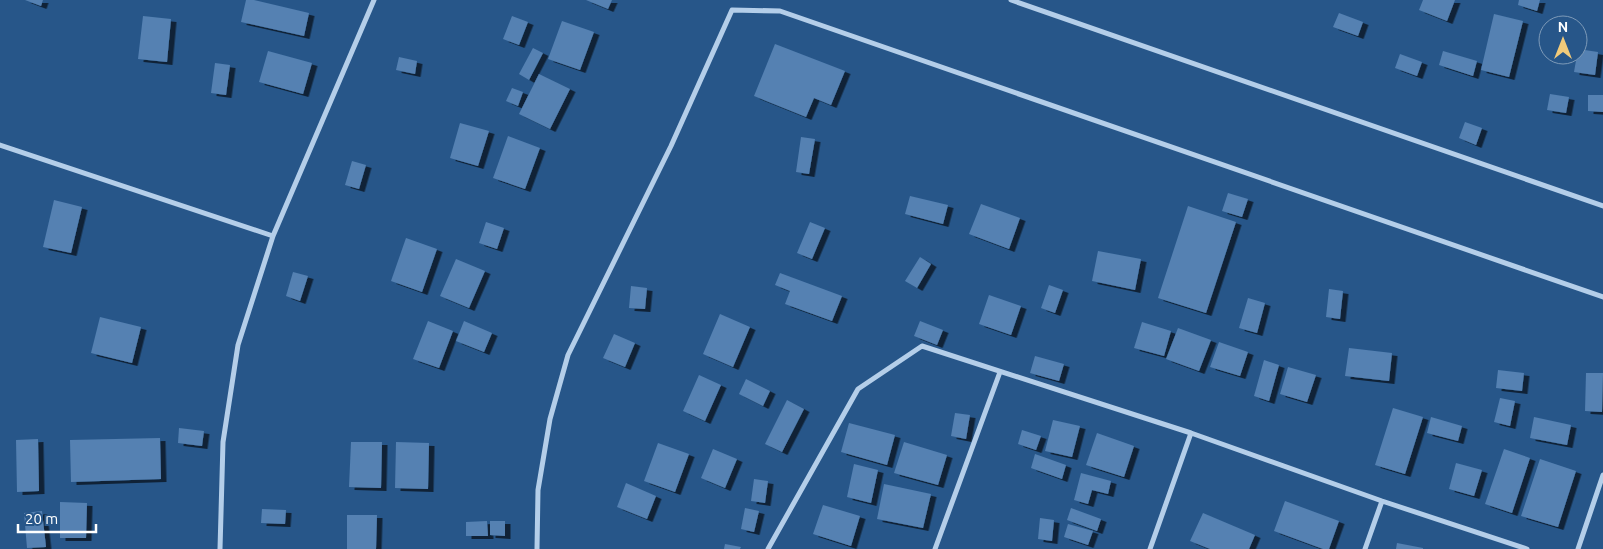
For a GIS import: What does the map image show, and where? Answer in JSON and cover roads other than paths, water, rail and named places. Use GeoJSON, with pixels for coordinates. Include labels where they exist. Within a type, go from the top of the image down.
{"type":"FeatureCollection","features":[{"type":"Feature","properties":{"kind":"street"},"geometry":{"type":"LineString","coordinates":[[220,549],[223,442],[238,345],[273,236],[374,0]]}},
{"type":"Feature","properties":{"kind":"street"},"geometry":{"type":"LineString","coordinates":[[1011,0],[1603,206]]}},
{"type":"Feature","properties":{"kind":"street"},"geometry":{"type":"LineString","coordinates":[[537,549],[538,490],[550,420],[568,355],[671,146],[732,10],[780,11],[1603,297]]}},
{"type":"Feature","properties":{"kind":"street"},"geometry":{"type":"LineString","coordinates":[[0,145],[273,236]]}},
{"type":"Feature","properties":{"kind":"street"},"geometry":{"type":"LineString","coordinates":[[768,549],[858,389],[922,346],[1191,434],[1382,501],[1527,549]]}},
{"type":"Feature","properties":{"kind":"street"},"geometry":{"type":"LineString","coordinates":[[935,549],[1000,372]]}},
{"type":"Feature","properties":{"kind":"street"},"geometry":{"type":"LineString","coordinates":[[1150,549],[1191,434]]}},
{"type":"Feature","properties":{"kind":"street"},"geometry":{"type":"LineString","coordinates":[[1578,549],[1603,475]]}},
{"type":"Feature","properties":{"kind":"street"},"geometry":{"type":"LineString","coordinates":[[1366,549],[1382,501]]}}]}
